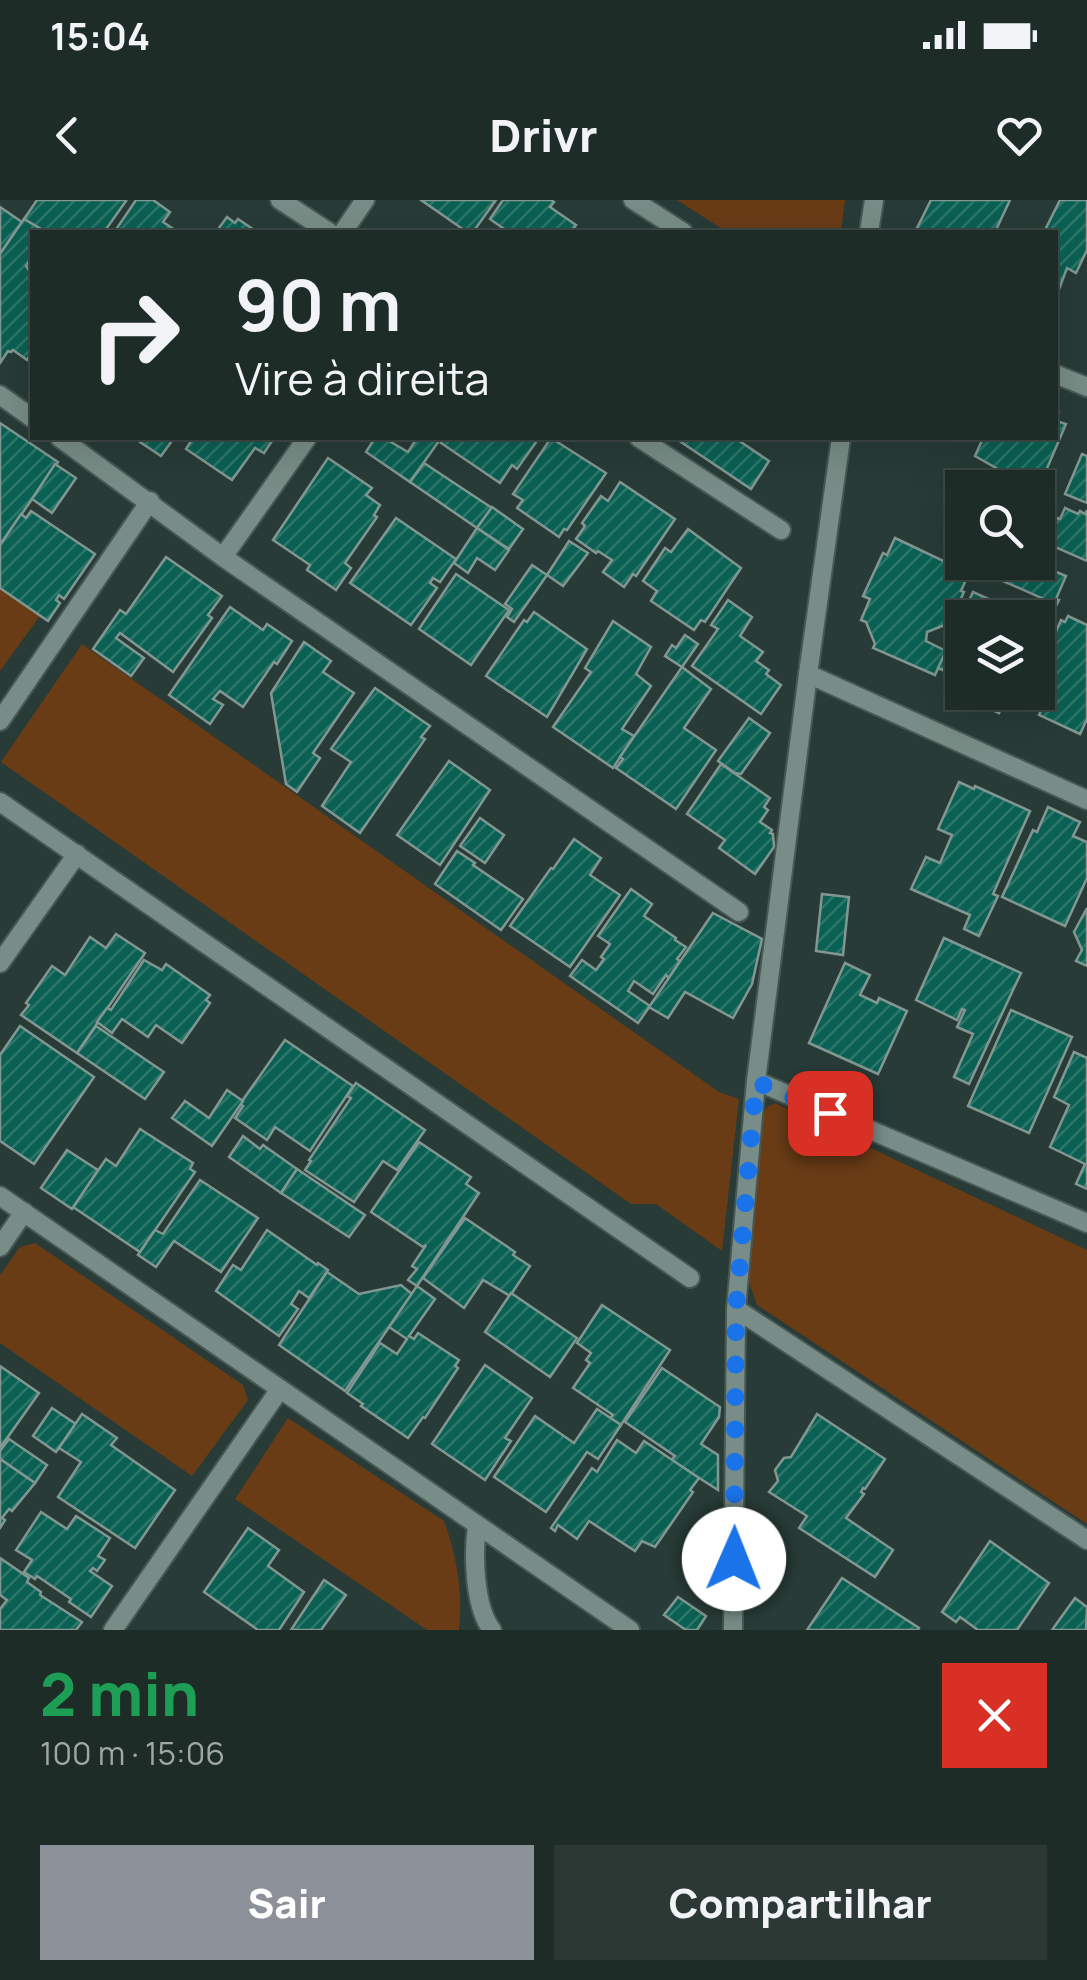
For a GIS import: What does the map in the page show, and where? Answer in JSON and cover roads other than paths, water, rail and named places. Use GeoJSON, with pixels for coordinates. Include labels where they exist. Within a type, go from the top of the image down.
{"type":"FeatureCollection","features":[{"type":"Feature","properties":{"kind":"street"},"geometry":{"type":"LineString","coordinates":[[280,200],[326,230]]}},
{"type":"Feature","properties":{"kind":"street"},"geometry":{"type":"LineString","coordinates":[[343,230],[365,200]]}},
{"type":"Feature","properties":{"kind":"street"},"geometry":{"type":"LineString","coordinates":[[633,200],[680,230]]}},
{"type":"Feature","properties":{"kind":"street"},"geometry":{"type":"LineString","coordinates":[[870,230],[874,200]]}},
{"type":"Feature","properties":{"kind":"street"},"geometry":{"type":"LineString","coordinates":[[1058,375],[1087,387]]}},
{"type":"Feature","properties":{"kind":"street"},"geometry":{"type":"LineString","coordinates":[[0,395],[30,417]]}},
{"type":"Feature","properties":{"kind":"street"},"geometry":{"type":"LineString","coordinates":[[63,440],[223,556],[739,912]]}},
{"type":"Feature","properties":{"kind":"street"},"geometry":{"type":"LineString","coordinates":[[223,556],[306,440]]}},
{"type":"Feature","properties":{"kind":"street"},"geometry":{"type":"LineString","coordinates":[[642,440],[781,530]]}},
{"type":"Feature","properties":{"kind":"street"},"geometry":{"type":"LineString","coordinates":[[733,1630],[736,1309],[756,1082],[841,440]]}},
{"type":"Feature","properties":{"kind":"street"},"geometry":{"type":"LineString","coordinates":[[0,722],[150,502]]}},
{"type":"Feature","properties":{"kind":"street"},"geometry":{"type":"LineString","coordinates":[[808,674],[1087,800]]}},
{"type":"Feature","properties":{"kind":"street"},"geometry":{"type":"LineString","coordinates":[[0,802],[690,1278]]}},
{"type":"Feature","properties":{"kind":"street"},"geometry":{"type":"LineString","coordinates":[[0,963],[76,854]]}},
{"type":"Feature","properties":{"kind":"street"},"geometry":{"type":"LineString","coordinates":[[756,1082],[1087,1223]]}},
{"type":"Feature","properties":{"kind":"street"},"geometry":{"type":"LineString","coordinates":[[0,1196],[630,1630]]}},
{"type":"Feature","properties":{"kind":"street"},"geometry":{"type":"LineString","coordinates":[[0,1246],[24,1212]]}},
{"type":"Feature","properties":{"kind":"street"},"geometry":{"type":"LineString","coordinates":[[736,1309],[1087,1540]]}},
{"type":"Feature","properties":{"kind":"street"},"geometry":{"type":"LineString","coordinates":[[114,1630],[280,1389]]}},
{"type":"Feature","properties":{"kind":"street"},"geometry":{"type":"LineString","coordinates":[[477,1526],[481,1613],[492,1630]]}}]}
